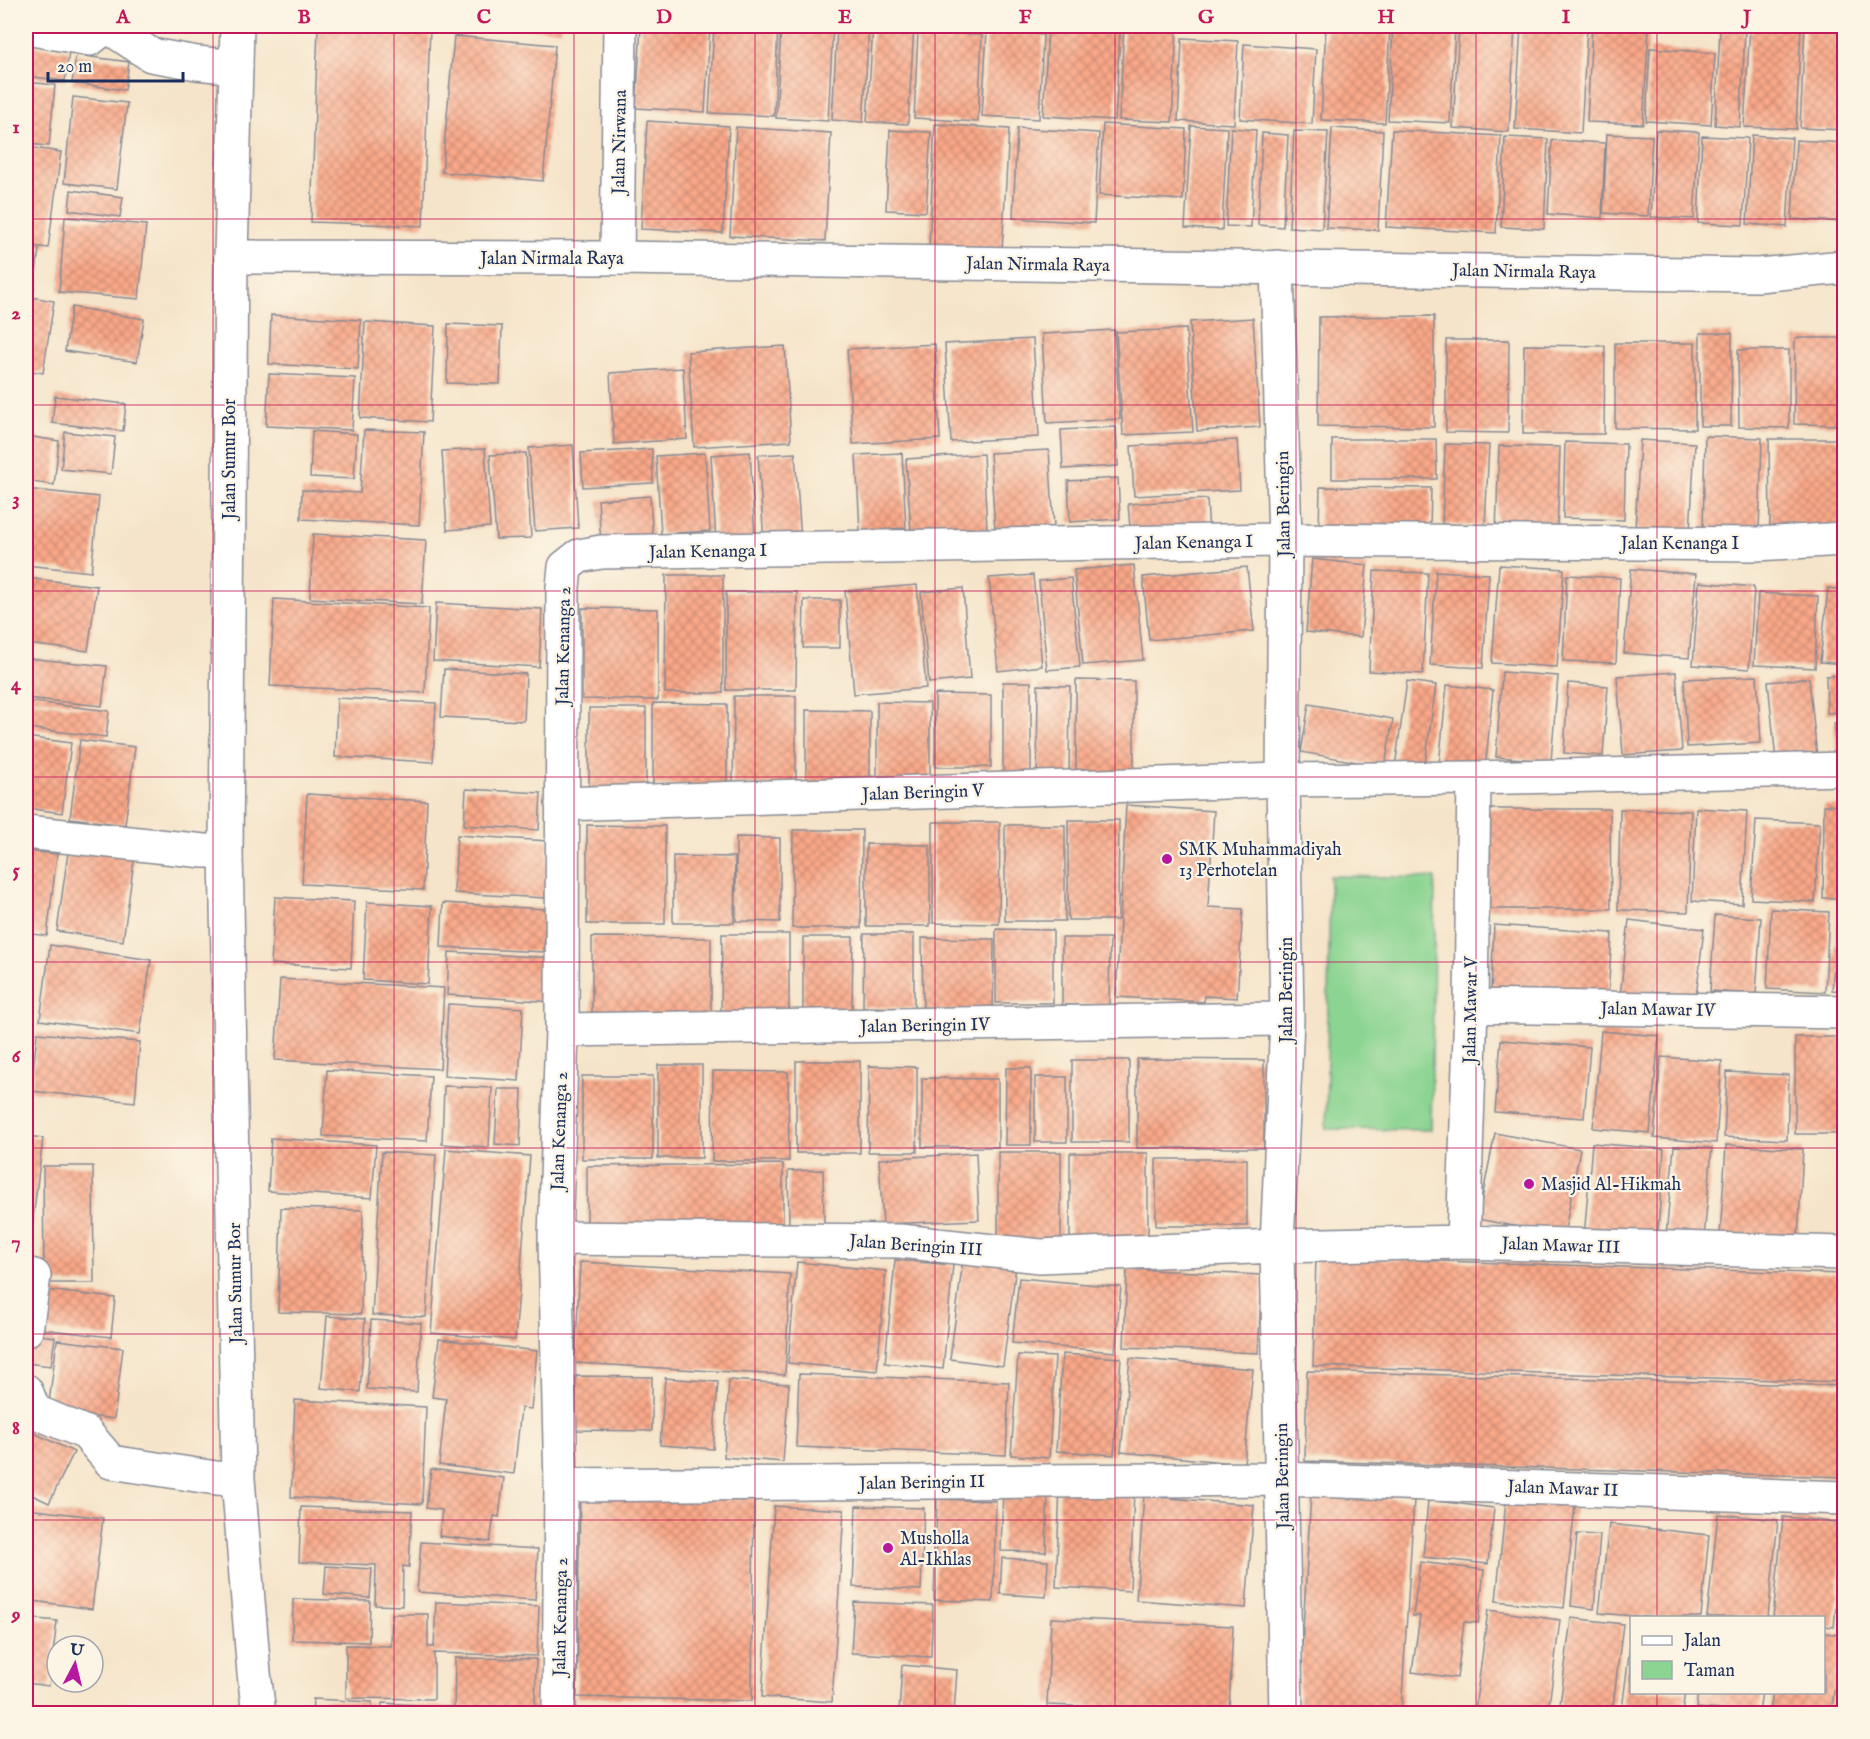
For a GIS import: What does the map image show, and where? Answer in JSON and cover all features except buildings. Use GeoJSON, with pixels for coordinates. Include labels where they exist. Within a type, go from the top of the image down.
{"type":"FeatureCollection","features":[{"type":"Feature","properties":{"kind":"street"},"geometry":{"type":"LineString","coordinates":[[26,28],[90,39],[107,26],[151,55],[236,67]]}},
{"type":"Feature","properties":{"kind":"street","name":"Jalan Sumur Bor"},"geometry":{"type":"LineString","coordinates":[[237,26],[215,851],[227,1478],[260,1713]]}},
{"type":"Feature","properties":{"kind":"street","name":"Jalan Nirwana"},"geometry":{"type":"LineString","coordinates":[[617,258],[620,26]]}},
{"type":"Feature","properties":{"kind":"street","name":"Jalan Nirmala Raya"},"geometry":{"type":"LineString","coordinates":[[231,257],[617,258],[1758,274],[1845,267]]}},
{"type":"Feature","properties":{"kind":"street","name":"Jalan Beringin"},"geometry":{"type":"LineString","coordinates":[[1276,267],[1285,540],[1283,780],[1287,1019],[1277,1246],[1286,1713]]}},
{"type":"Feature","properties":{"kind":"street","name":"Jalan Kenanga I"},"geometry":{"type":"LineString","coordinates":[[579,556],[613,552],[1285,540],[1757,544],[1845,539]]}},
{"type":"Feature","properties":{"kind":"street","name":"Jalan Kenanga 2"},"geometry":{"type":"LineString","coordinates":[[559,1713],[561,1485],[555,1238],[562,1030],[563,587],[565,567],[579,556]]}},
{"type":"Feature","properties":{"kind":"street"},"geometry":{"type":"LineString","coordinates":[[1283,780],[1845,769]]}},
{"type":"Feature","properties":{"kind":"street","name":"Jalan Mawar V"},"geometry":{"type":"LineString","coordinates":[[1463,1242],[1471,1006],[1474,778]]}},
{"type":"Feature","properties":{"kind":"street","name":"Jalan Beringin V"},"geometry":{"type":"LineString","coordinates":[[562,804],[1283,780]]}},
{"type":"Feature","properties":{"kind":"street"},"geometry":{"type":"LineString","coordinates":[[26,831],[215,851]]}},
{"type":"Feature","properties":{"kind":"street","name":"Jalan Mawar IV"},"geometry":{"type":"LineString","coordinates":[[1471,1006],[1845,1012]]}},
{"type":"Feature","properties":{"kind":"street","name":"Jalan Beringin IV"},"geometry":{"type":"LineString","coordinates":[[562,1030],[1287,1019]]}},
{"type":"Feature","properties":{"kind":"street","name":"Jalan Beringin III"},"geometry":{"type":"LineString","coordinates":[[555,1238],[900,1241],[1040,1256],[1277,1246]]}},
{"type":"Feature","properties":{"kind":"street","name":"Jalan Mawar III"},"geometry":{"type":"LineString","coordinates":[[1277,1246],[1463,1242],[1845,1253]]}},
{"type":"Feature","properties":{"kind":"street"},"geometry":{"type":"LineString","coordinates":[[26,1274],[34,1276],[26,1330]]}},
{"type":"Feature","properties":{"kind":"street"},"geometry":{"type":"LineString","coordinates":[[26,1391],[34,1411],[86,1433],[111,1462],[227,1478]]}},
{"type":"Feature","properties":{"kind":"street","name":"Jalan Beringin II"},"geometry":{"type":"LineString","coordinates":[[561,1485],[1282,1479]]}},
{"type":"Feature","properties":{"kind":"street","name":"Jalan Mawar II"},"geometry":{"type":"LineString","coordinates":[[1282,1479],[1845,1498]]}},
{"type":"Feature","properties":{"kind":"green space"},"geometry":{"type":"Polygon","coordinates":[[[1330,876],[1435,878],[1431,1130],[1326,1129],[1330,876]]]}},
{"type":"Feature","properties":{"kind":"place","name":"SMK Muhammadiyah 13 Perhotelan"},"geometry":{"type":"Point","coordinates":[1167,859]}},
{"type":"Feature","properties":{"kind":"place","name":"Masjid Al-Hikmah"},"geometry":{"type":"Point","coordinates":[1529,1184]}},
{"type":"Feature","properties":{"kind":"place","name":"Musholla Al-Ikhlas"},"geometry":{"type":"Point","coordinates":[888,1548]}}]}
